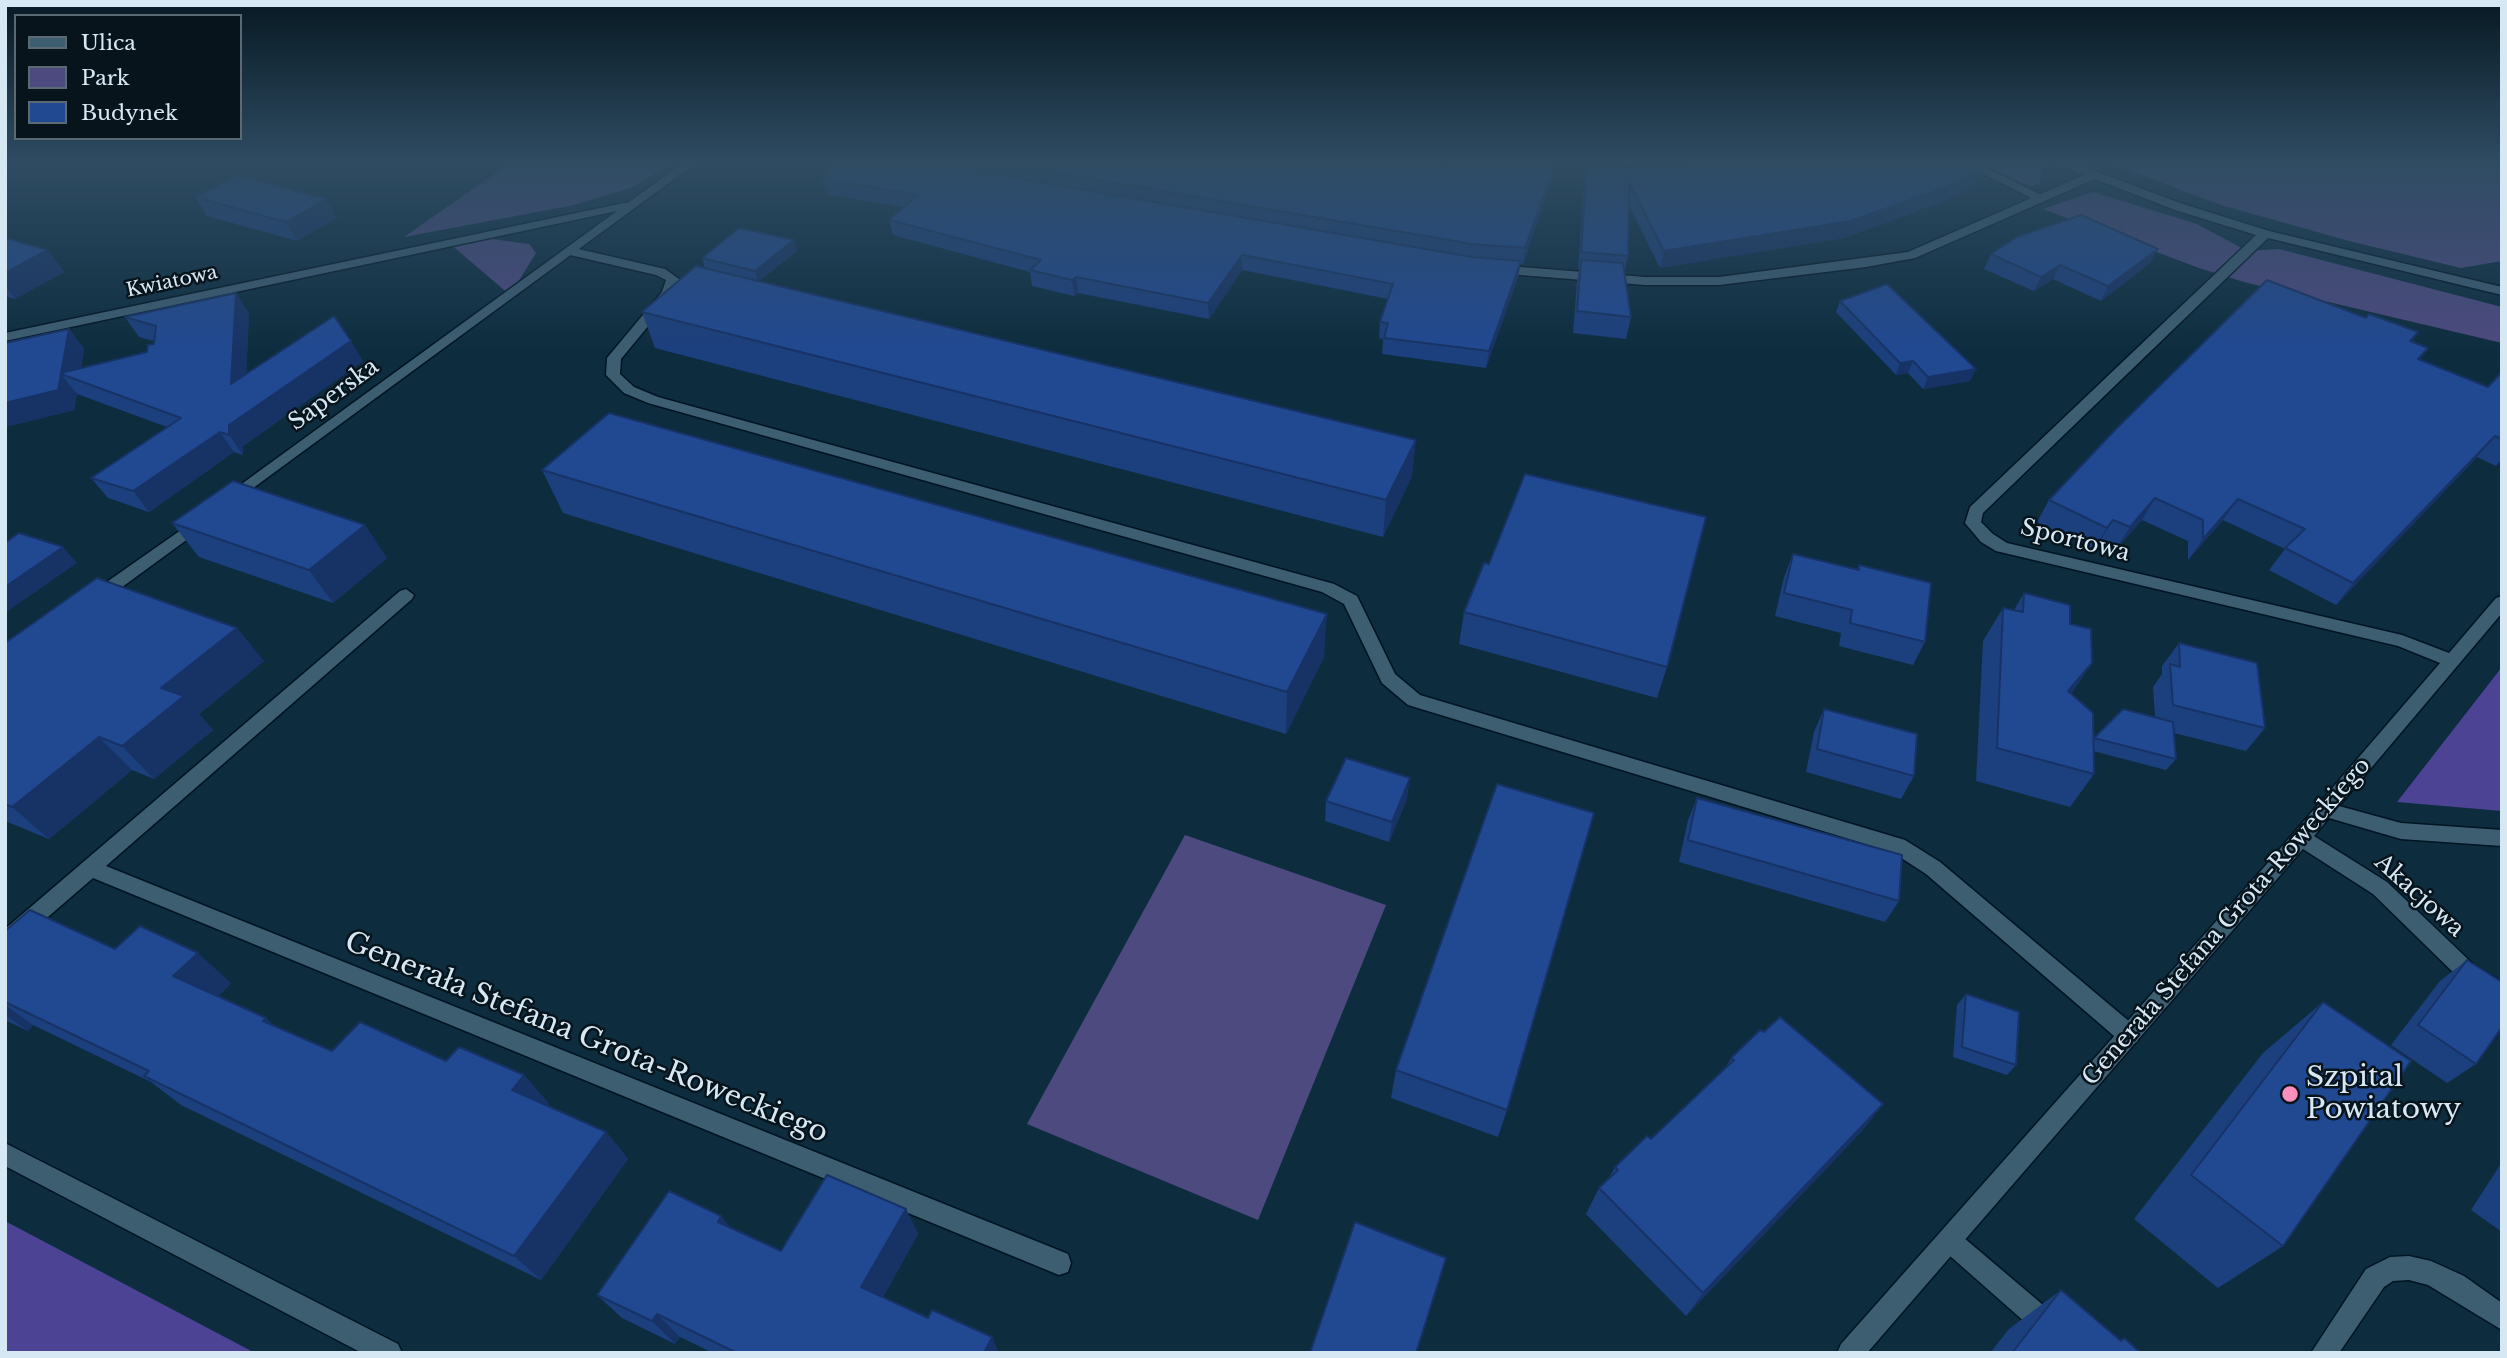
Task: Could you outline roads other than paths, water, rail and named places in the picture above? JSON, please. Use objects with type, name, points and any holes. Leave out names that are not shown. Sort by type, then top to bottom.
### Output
[{"type":"street","name":"Kwiatowa","points":[[5,337],[529,226]]},
{"type":"street","name":"Saperska","points":[[83,607],[604,226]]},
{"type":"street","points":[[1483,267],[1645,281],[1719,281],[1782,275],[1911,255],[1976,226]]},
{"type":"street","points":[[2242,226],[2502,291]]},
{"type":"street","name":"Sportowa","points":[[2265,234],[1976,511],[1973,523],[1987,538],[2013,550],[2402,640],[2451,661]]},
{"type":"street","points":[[570,251],[660,272],[673,279],[668,293],[614,358],[613,376],[629,390],[653,400],[1328,587],[1351,600],[1388,678],[1414,700],[1898,846],[1933,868],[2129,1035]]},
{"type":"street","points":[[5,942],[406,595]]},
{"type":"street","name":"Generała Stefana Grota-Roweckiego","points":[[1850,1353],[2301,838],[2502,602]]},
{"type":"street","points":[[2325,809],[2401,831],[2502,838]]},
{"type":"street","name":"Akacjowa","points":[[2301,838],[2380,888],[2467,972],[2502,994]]},
{"type":"street","name":"Generała Stefana Grota-Roweckiego","points":[[90,869],[1059,1263]]},
{"type":"street","points":[[5,1154],[389,1353]]},
{"type":"street","points":[[1950,1240],[2080,1353]]},
{"type":"street","points":[[2324,1353],[2375,1278],[2389,1269],[2409,1268],[2431,1273],[2455,1284],[2502,1318]]},
{"type":"place","name":"Szpital Powiatowy","points":[[2290,1094]]}]
